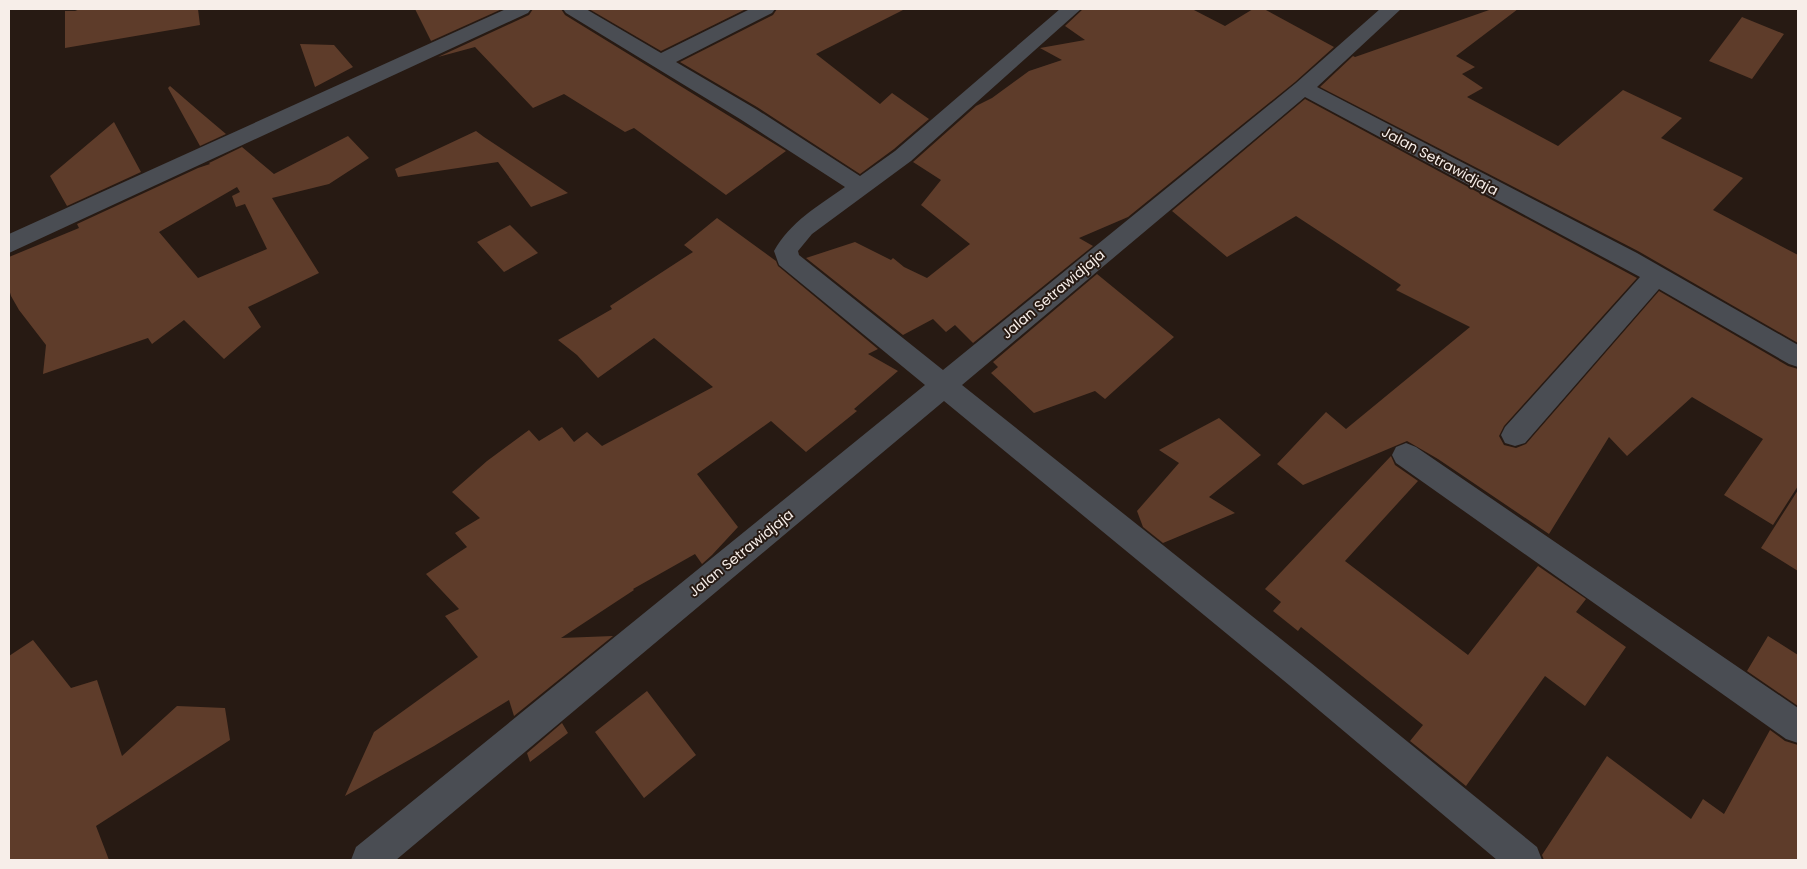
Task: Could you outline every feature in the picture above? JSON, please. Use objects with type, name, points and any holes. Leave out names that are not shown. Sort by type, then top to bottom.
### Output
[{"type":"street","points":[[9,244],[522,9]]},
{"type":"street","points":[[573,9],[748,114],[860,187]]},
{"type":"street","points":[[659,62],[765,9]]},
{"type":"street","points":[[1071,9],[903,156],[804,228],[788,247],[786,252],[788,259],[1292,668],[1524,860]]},
{"type":"street","points":[[1303,88],[1391,9]]},
{"type":"street","name":"Jalan Setrawidjaja","points":[[369,860],[945,386],[1044,301],[1303,88],[1656,276],[1798,356]]},
{"type":"street","points":[[1516,435],[1656,276]]},
{"type":"street","points":[[1406,455],[1798,726]]},
{"type":"building","points":[[80,9],[198,9],[200,25],[65,48],[65,11]]},
{"type":"building","points":[[415,9],[502,9],[431,41]]},
{"type":"building","points":[[533,9],[561,9],[565,15],[786,151],[726,195],[634,128],[625,132],[564,94],[533,108],[475,47],[438,57],[529,15]]},
{"type":"building","points":[[589,9],[746,9],[661,51]]},
{"type":"building","points":[[777,9],[905,9],[816,54],[880,104],[892,93],[929,119],[894,149],[860,174],[757,107],[680,62],[773,15]]},
{"type":"building","points":[[1083,9],[1192,9],[1225,26],[1253,9],[1264,9],[1334,47],[1295,82],[1128,217],[1079,238],[1093,246],[973,343],[955,325],[946,332],[933,319],[903,335],[806,258],[855,242],[891,260],[893,258],[904,267],[927,278],[970,244],[921,205],[941,180],[913,162],[976,106],[992,98],[1029,71],[1062,60],[1040,48],[1085,40],[1065,26]]},
{"type":"building","points":[[1492,9],[1518,9],[1456,56],[1475,67],[1462,74],[1483,88],[1467,97],[1558,146],[1623,90],[1682,118],[1661,138],[1743,178],[1713,210],[1798,255],[1798,343],[1638,251],[1320,87],[1353,56],[1355,57]]},
{"type":"building","points":[[1742,17],[1784,34],[1752,79],[1709,61]]},
{"type":"building","points":[[300,44],[334,45],[353,67],[315,87]]},
{"type":"building","points":[[170,86],[226,134],[200,146],[168,88]]},
{"type":"building","points":[[1305,99],[1637,278],[1504,426],[1499,436],[1504,445],[1516,448],[1526,444],[1659,291],[1788,366],[1798,369],[1798,486],[1773,525],[1724,495],[1763,439],[1692,397],[1627,456],[1609,437],[1549,534],[1438,459],[1407,441],[1303,485],[1277,464],[1326,412],[1346,429],[1470,327],[1396,290],[1401,285],[1296,216],[1227,257],[1172,211]]},
{"type":"building","points":[[114,122],[141,172],[67,206],[50,176]]},
{"type":"building","points":[[476,131],[568,193],[531,207],[498,162],[398,177],[395,169]]},
{"type":"building","points":[[348,136],[369,158],[329,184],[272,198],[319,273],[248,307],[261,327],[224,359],[184,320],[152,344],[148,338],[43,374],[46,345],[19,310],[11,296],[9,289],[9,257],[79,228],[77,224],[210,164],[242,147],[274,174]],"holes":[[[237,187],[240,192],[232,196],[236,207],[245,204],[267,249],[198,278],[159,232]]]},
{"type":"building","points":[[717,218],[776,261],[778,266],[878,349],[868,354],[898,371],[854,409],[857,411],[806,452],[771,421],[697,474],[738,527],[712,555],[702,564],[695,554],[633,589],[561,638],[613,636],[514,716],[509,700],[434,746],[345,796],[374,732],[478,657],[445,616],[459,609],[426,574],[467,547],[455,533],[480,518],[452,492],[487,461],[529,430],[539,441],[562,427],[574,442],[587,432],[602,446],[713,387],[654,338],[598,378],[577,355],[558,340],[612,309],[610,306],[693,252],[684,245]]},
{"type":"building","points":[[510,225],[538,253],[504,272],[477,242]]},
{"type":"building","points":[[1097,274],[1174,337],[1105,399],[1095,391],[1034,413],[991,373],[998,367],[993,362]]},
{"type":"building","points":[[1219,418],[1261,455],[1209,497],[1235,513],[1163,543],[1143,527],[1137,511],[1179,463],[1159,450]]},
{"type":"building","points":[[1391,456],[1395,465],[1418,481],[1345,561],[1468,655],[1538,566],[1586,599],[1576,612],[1626,647],[1585,706],[1545,676],[1466,786],[1410,741],[1423,725],[1301,627],[1298,631],[1273,611],[1281,602],[1265,589]]},
{"type":"building","points":[[1798,490],[1798,571],[1761,548]]},
{"type":"building","points":[[1768,636],[1798,655],[1798,706],[1747,671]]},
{"type":"building","points":[[33,640],[71,688],[97,680],[122,756],[177,706],[225,708],[230,740],[96,826],[109,860],[9,860],[9,656]]},
{"type":"building","points":[[647,691],[696,755],[644,798],[595,732]]},
{"type":"building","points":[[562,723],[568,733],[530,762],[527,753]]},
{"type":"building","points":[[1770,730],[1785,741],[1798,745],[1798,860],[1544,860],[1542,855],[1607,756],[1691,819],[1703,799],[1724,814]]}]
